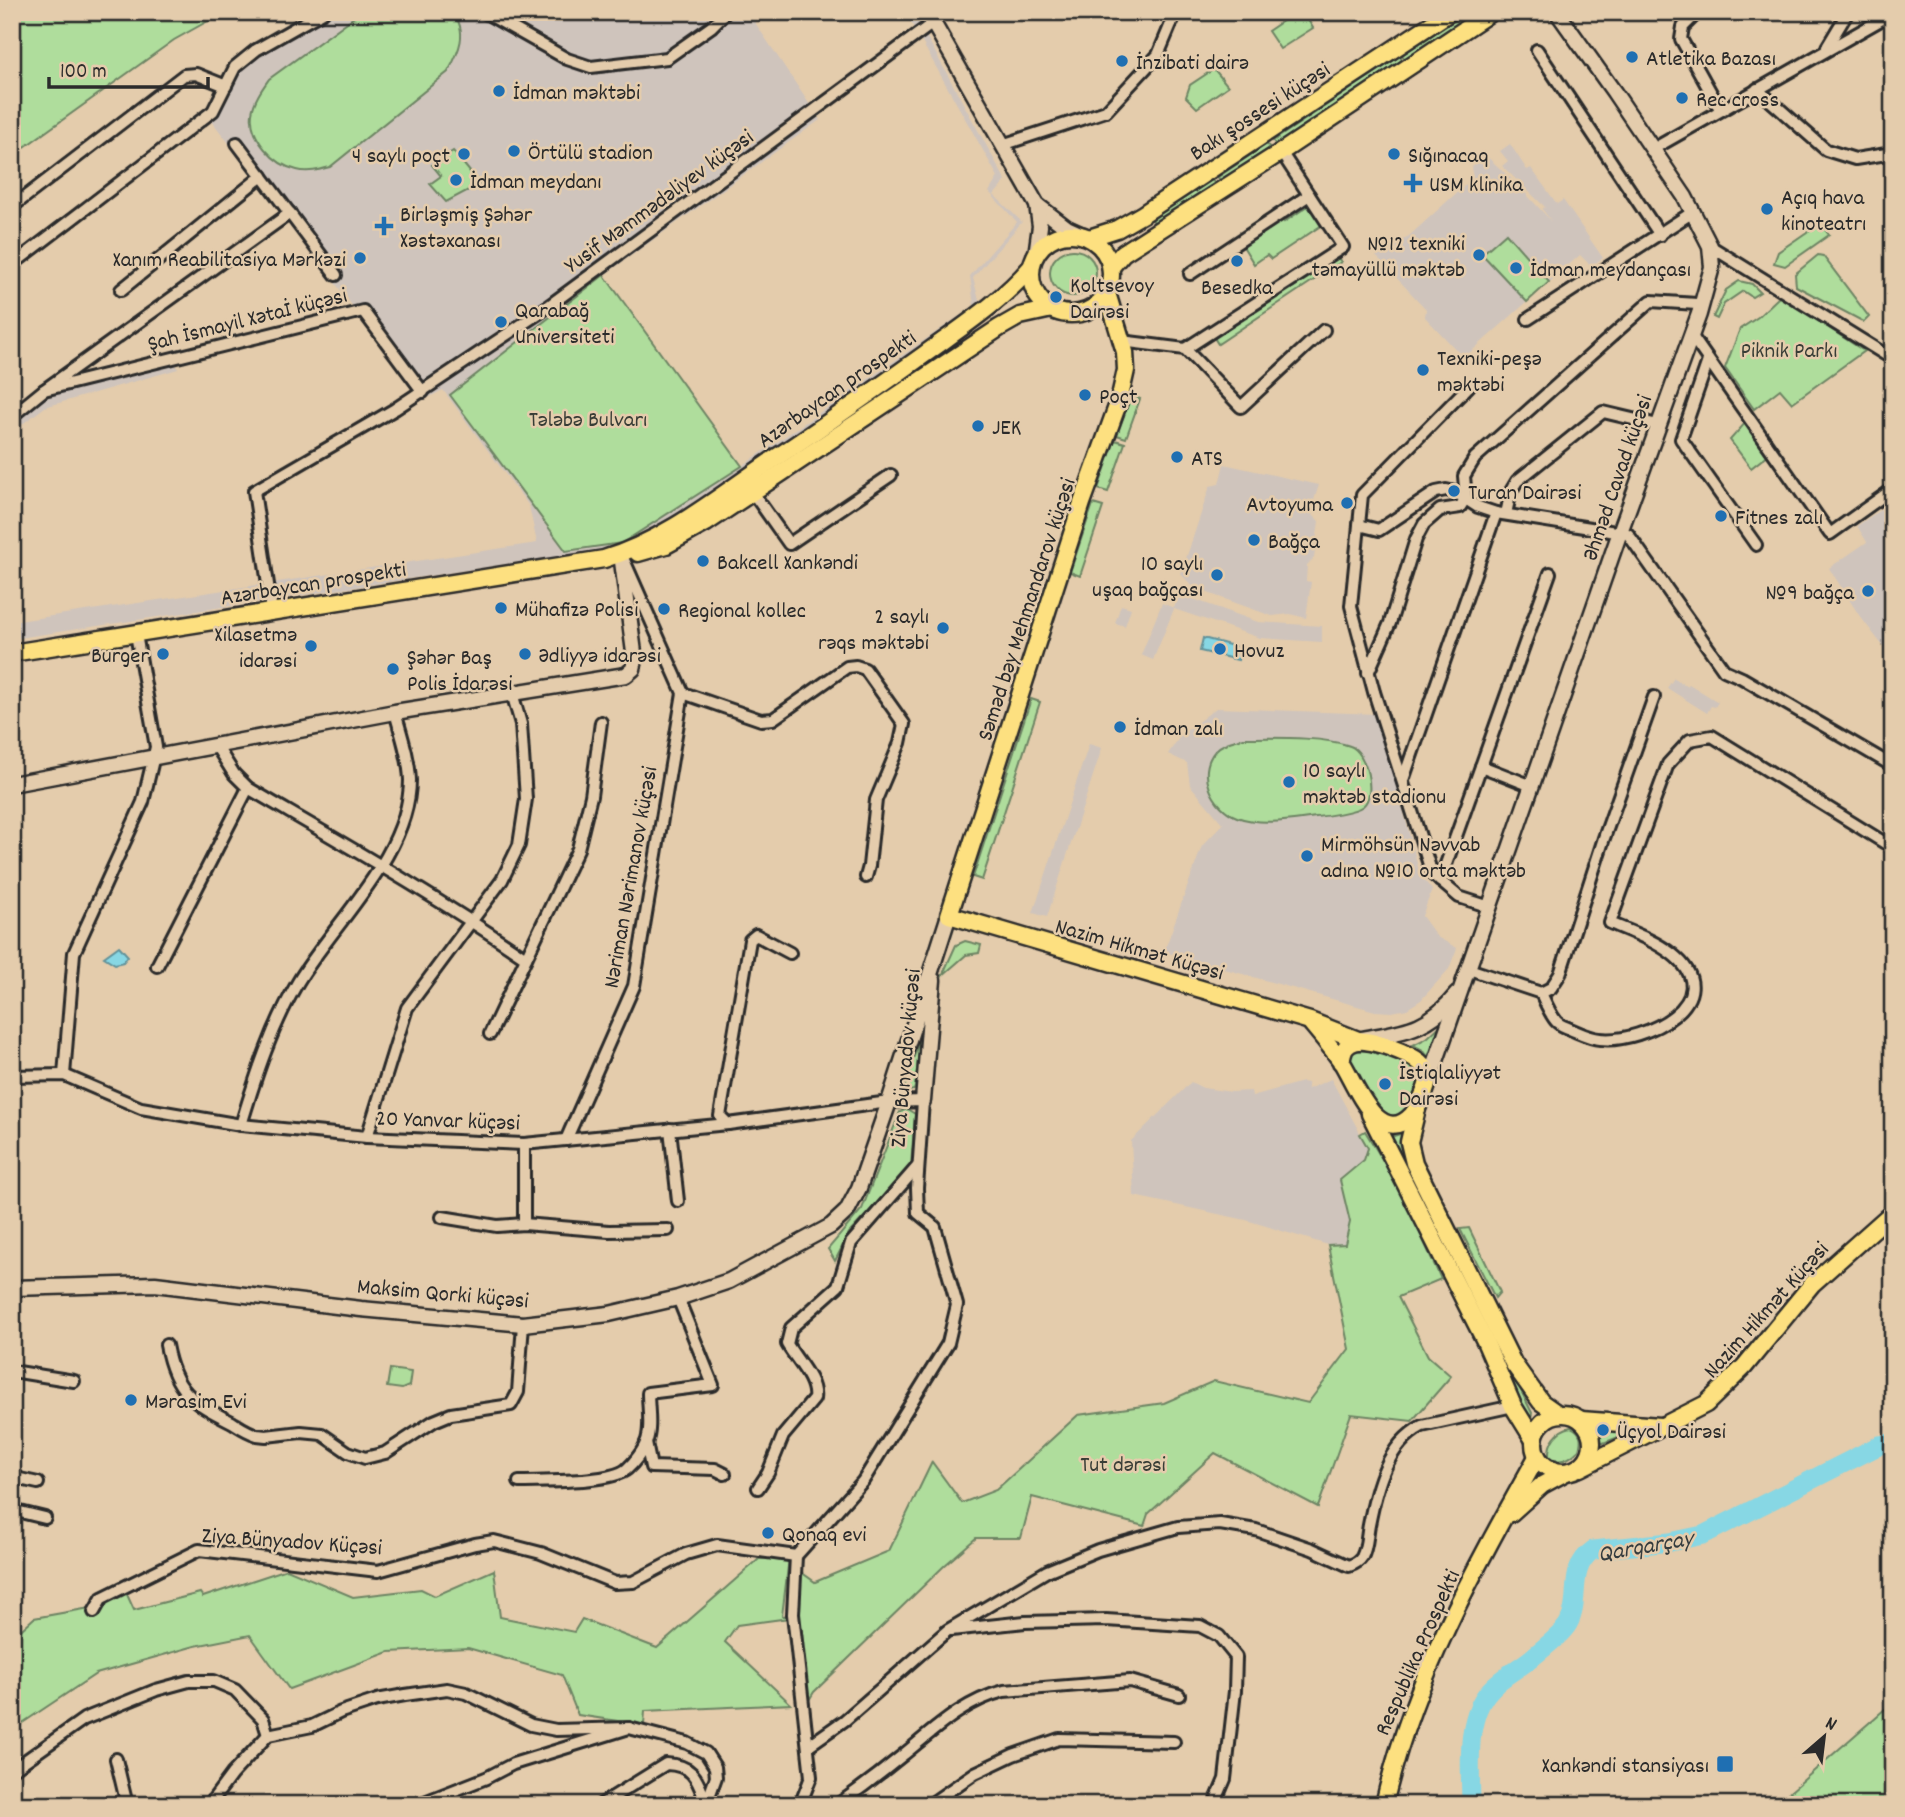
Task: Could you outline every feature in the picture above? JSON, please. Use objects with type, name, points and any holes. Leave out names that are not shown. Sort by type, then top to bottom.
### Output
[{"type":"main road","name":"Bakı şossesi küçəsi","points":[[1111,267],[1123,253],[1491,12]]},
{"type":"main road","name":"Bakı şossesi küçəsi","points":[[1089,238],[1117,229],[1143,214],[1445,14]]},
{"type":"main road","points":[[1077,234],[1089,238],[1100,245],[1111,267],[1107,293],[1100,303],[1077,314],[1064,314],[1052,309],[1042,302],[1035,292],[1031,280],[1033,261],[1043,245],[1053,238],[1077,234]]},
{"type":"main road","name":"Azərbaycan prospekti","points":[[12,653],[604,559],[621,554],[662,534],[789,449],[983,312],[1013,288],[1033,261]]},
{"type":"main road","name":"Səməd bəy Mehmandarov küçəsi","points":[[951,915],[1082,503],[1119,401],[1126,370],[1125,352],[1107,293]]},
{"type":"main road","name":"Azərbaycan prospekti","points":[[621,554],[645,552],[666,545],[753,493],[999,328],[1020,316],[1052,309]]},
{"type":"main road","points":[[1089,310],[1119,334]]},
{"type":"main road","points":[[789,449],[799,463]]},
{"type":"main road","name":"Nazim Hikmət Küçəsi","points":[[951,915],[1310,1021],[1359,1040]]},
{"type":"main road","points":[[1310,1021],[1341,1062],[1370,1114],[1485,1341],[1513,1406],[1534,1440],[1537,1457],[1549,1469],[1573,1470],[1587,1461],[1593,1444],[1588,1426],[1581,1420]]},
{"type":"main road","points":[[1341,1062],[1343,1050],[1359,1040],[1380,1044],[1414,1058],[1425,1068],[1429,1081],[1417,1109],[1409,1142],[1413,1163],[1513,1363],[1541,1402],[1558,1414]]},
{"type":"main road","points":[[1370,1114],[1394,1124],[1407,1120],[1417,1109]]},
{"type":"main road","name":"Nazim Hikmət Küçəsi","points":[[1501,1522],[1543,1485],[1706,1405],[1744,1367],[1812,1284],[1893,1212]]},
{"type":"main road","points":[[1534,1440],[1541,1423],[1558,1414],[1581,1420],[1662,1426]]},
{"type":"main road","name":"Respublika Prospekti","points":[[1384,1805],[1395,1757],[1416,1697],[1451,1620],[1537,1457]]},
{"type":"street","points":[[12,265],[213,111],[235,67],[256,50],[323,12]]},
{"type":"street","points":[[484,12],[567,60],[591,68],[667,58],[711,27],[726,12]]},
{"type":"street","points":[[1002,145],[1106,111],[1158,55],[1176,12]]},
{"type":"street","name":"Əhməd Cavad küçəsi","points":[[1429,1081],[1691,335],[1712,267],[1710,246],[1693,212],[1653,149],[1557,12]]},
{"type":"street","points":[[1698,12],[1683,26],[1681,39],[1720,109]]},
{"type":"street","points":[[1825,50],[1848,12]]},
{"type":"street","points":[[1653,149],[1893,13]]},
{"type":"street","points":[[930,18],[1037,205],[1040,226],[1033,261]]},
{"type":"street","name":"Yusif Məmmədəliyev küçəsi","points":[[272,611],[254,491],[328,450],[438,382],[561,297],[883,60],[930,18]]},
{"type":"street","points":[[1537,50],[1660,235]]},
{"type":"street","points":[[12,207],[184,75],[196,74],[226,86]]},
{"type":"street","points":[[1757,89],[1826,150],[1854,159],[1893,153]]},
{"type":"street","points":[[237,143],[336,275]]},
{"type":"street","points":[[1185,349],[1343,247],[1281,152]]},
{"type":"street","points":[[121,290],[262,176]]},
{"type":"street","points":[[1191,274],[1309,195]]},
{"type":"street","points":[[1037,205],[1068,228],[1089,238]]},
{"type":"street","points":[[1528,319],[1693,212]]},
{"type":"street","name":"Şah İsmayil Xətaİ küçəsi","points":[[12,416],[44,390],[290,213]]},
{"type":"street","points":[[1710,246],[1886,355],[1893,350]]},
{"type":"street","points":[[1368,673],[1390,623],[1416,539],[1424,524],[1440,510],[1460,507],[1466,498],[1464,476],[1475,458],[1651,301],[1697,304]]},
{"type":"street","name":"Şah İsmayil Xətaİ küçəsi","points":[[44,390],[363,311],[423,391]]},
{"type":"street","points":[[1119,334],[1185,349],[1241,407],[1324,330]]},
{"type":"street","points":[[1691,335],[1830,534],[1893,489]]},
{"type":"street","points":[[1708,361],[1681,439],[1755,545]]},
{"type":"street","points":[[1469,386],[1362,495],[1351,606],[1368,673],[1432,874],[1459,897],[1490,907]]},
{"type":"street","points":[[1403,780],[1501,514],[1517,481],[1603,412],[1658,425]]},
{"type":"street","points":[[753,493],[789,544],[891,475]]},
{"type":"street","points":[[1359,525],[1379,530],[1436,492],[1446,490],[1466,498],[1478,507],[1501,514],[1628,534],[1724,670],[1893,766]]},
{"type":"street","points":[[12,784],[395,712],[626,675],[633,669],[635,660],[621,554]]},
{"type":"street","points":[[621,554],[682,693],[761,720],[774,719],[846,667],[865,669],[904,724],[900,743],[876,800],[866,877]]},
{"type":"street","points":[[1440,881],[1550,573]]},
{"type":"street","points":[[64,1075],[74,953],[143,802],[156,747],[136,634]]},
{"type":"street","points":[[368,1138],[407,1008],[502,880],[519,845],[526,799],[521,724],[512,693]]},
{"type":"street","name":"Nəriman Nərimanov küçəsi","points":[[566,1140],[634,986],[682,693]]},
{"type":"street","points":[[1541,993],[1551,988],[1560,974],[1604,838],[1654,698]]},
{"type":"street","points":[[241,1125],[268,1042],[297,984],[330,934],[382,865],[405,815],[410,778],[395,712]]},
{"type":"street","points":[[489,1034],[578,849],[591,796],[601,722]]},
{"type":"street","points":[[1469,969],[1541,993],[1557,1023],[1588,1037],[1602,1040],[1631,1036],[1670,1020],[1685,1007],[1692,994],[1689,975],[1674,955],[1657,944],[1610,923],[1668,764],[1690,740],[1712,736],[1893,848]]},
{"type":"street","points":[[217,747],[234,774],[248,788],[382,865],[473,921],[526,958]]},
{"type":"street","points":[[1481,766],[1532,786]]},
{"type":"street","points":[[157,966],[248,788]]},
{"type":"street","name":"Səməd bəy Mehmandarov küçəsi","points":[[847,1211],[859,1188],[951,915]]},
{"type":"street","points":[[728,1124],[720,1115],[750,940],[756,935],[790,953]]},
{"type":"street","name":"Ziya Bünyadov küçəsi","points":[[796,1556],[863,1481],[948,1343],[957,1305],[936,1227],[918,1213],[918,1166],[934,959]]},
{"type":"street","points":[[1359,1040],[1421,1025],[1437,1016],[1462,987]]},
{"type":"street","name":"20 Yanvar küçəsi","points":[[12,1076],[64,1075],[141,1108],[241,1125],[368,1138],[524,1144],[728,1124],[889,1102],[923,1101]]},
{"type":"street","points":[[670,1129],[678,1201]]},
{"type":"street","points":[[524,1144],[524,1224]]},
{"type":"street","name":"Ziya Bünyadov küçəsi","points":[[758,1488],[768,1473],[783,1436],[814,1399],[812,1384],[787,1343],[790,1328],[838,1286],[851,1243],[918,1166]]},
{"type":"street","name":"Maksim Qorki küçəsi","points":[[12,1289],[155,1284],[361,1309],[523,1324],[609,1314],[678,1298],[729,1281],[831,1226],[847,1211]]},
{"type":"street","points":[[442,1217],[497,1226],[524,1224],[609,1231],[668,1230]]},
{"type":"street","points":[[520,1482],[602,1478],[619,1474],[627,1469],[646,1443],[648,1394],[713,1385],[678,1298]]},
{"type":"street","points":[[166,1345],[170,1369],[185,1393],[205,1409],[257,1435],[301,1432],[322,1434],[348,1452],[365,1458],[385,1453],[434,1421],[451,1414],[512,1405],[518,1392],[523,1324]]},
{"type":"street","points":[[12,1371],[74,1381]]},
{"type":"street","points":[[808,1745],[845,1720],[948,1630],[1047,1571],[1098,1550],[1178,1527],[1220,1524],[1256,1530],[1312,1549],[1349,1566],[1356,1564],[1363,1555],[1380,1480],[1396,1448],[1408,1433],[1422,1426],[1513,1406]]},
{"type":"street","points":[[646,1443],[651,1467],[715,1469],[725,1474]]},
{"type":"street","points":[[12,1473],[20,1479],[38,1483]]},
{"type":"street","points":[[12,1510],[46,1518]]},
{"type":"street","name":"Ziya Bünyadov Küçəsi","points":[[94,1612],[102,1598],[199,1550],[378,1571],[474,1544],[494,1542],[541,1553],[615,1583],[633,1582],[686,1554],[717,1545],[796,1556]]},
{"type":"street","points":[[796,1556],[793,1614],[811,1777],[800,1805]]},
{"type":"street","points":[[948,1630],[1025,1622],[1106,1620],[1200,1626],[1219,1636],[1236,1657],[1235,1691],[1225,1779],[1214,1805]]},
{"type":"street","points":[[12,1770],[84,1719],[156,1690],[189,1681],[214,1681],[235,1690],[263,1719],[268,1735]]},
{"type":"street","points":[[837,1805],[869,1783],[948,1719],[985,1696],[1004,1691],[1130,1681],[1179,1695]]},
{"type":"street","points":[[209,1805],[232,1774],[268,1735],[312,1726],[341,1712],[377,1700],[447,1689],[466,1693],[531,1725],[556,1730],[629,1728],[687,1743],[706,1753],[715,1768],[716,1777],[706,1803]]},
{"type":"street","points":[[417,1805],[486,1778],[513,1764],[629,1728]]},
{"type":"street","points":[[929,1805],[975,1773],[1013,1755],[1059,1739],[1174,1742]]},
{"type":"street","points":[[116,1759],[127,1805]]},
{"type":"street","points":[[600,1805],[666,1764],[678,1764],[690,1770],[697,1779],[706,1803]]},
{"type":"shaded area","name":"Qarabağ Universiteti","points":[[307,12],[748,12],[820,120],[604,275],[742,466],[974,306],[970,276],[1017,222],[989,192],[998,177],[905,12],[913,12],[1006,181],[994,195],[1022,222],[973,278],[981,307],[746,471],[626,546],[12,639],[12,622],[537,543],[529,506],[443,390],[424,400],[205,112],[235,67]]},
{"type":"shaded area","name":"№12 texniki təmayüllü məktəb","points":[[1510,144],[1527,170],[1531,168],[1557,204],[1563,200],[1603,258],[1591,266],[1580,255],[1464,358],[1425,317],[1426,309],[1376,256],[1409,236],[1473,178],[1471,167],[1483,153],[1516,183],[1552,222],[1542,209],[1545,207],[1502,166],[1508,161],[1500,151]]},
{"type":"shaded area","points":[[172,354],[178,369],[45,407],[12,432],[12,410],[49,381]]},
{"type":"shaded area","name":"Bağça","points":[[1224,464],[1319,485],[1310,512],[1319,521],[1314,558],[1307,565],[1306,581],[1311,582],[1306,618],[1290,614],[1272,616],[1194,588],[1181,574],[1210,486],[1219,484]]},
{"type":"shaded area","name":"№9 bağça","points":[[1893,501],[1893,659],[1859,615],[1829,568],[1867,542],[1857,526]]},
{"type":"shaded area","points":[[1179,594],[1258,622],[1322,626],[1322,642],[1260,638],[1174,609],[1153,660],[1141,655],[1162,603],[1174,608]]},
{"type":"shaded area","points":[[1121,605],[1131,608],[1125,626],[1115,623]]},
{"type":"shaded area","points":[[1674,678],[1718,702],[1715,707],[1711,706],[1707,713],[1667,688]]},
{"type":"shaded area","name":"Mirmöhsün Nəvvab adına №10 orta məktəb","points":[[1216,708],[1378,714],[1418,867],[1421,876],[1432,890],[1422,916],[1437,937],[1457,948],[1449,969],[1421,1000],[1407,1009],[1375,1011],[1164,952],[1202,846],[1223,824],[1190,785],[1187,763],[1168,754],[1181,735]]},
{"type":"shaded area","points":[[1089,744],[1102,748],[1047,917],[1033,913]]},
{"type":"shaded area","points":[[1331,1079],[1368,1148],[1364,1160],[1340,1180],[1350,1222],[1345,1245],[1328,1245],[1246,1220],[1134,1196],[1131,1141],[1191,1082],[1203,1088],[1232,1092],[1251,1091],[1252,1096],[1302,1082],[1307,1083],[1308,1089]]},
{"type":"green space","points":[[12,12],[224,12],[174,40],[12,156]]},
{"type":"green space","points":[[361,12],[452,12],[461,34],[456,57],[448,72],[330,167],[305,171],[288,167],[272,156],[259,141],[252,122],[256,99],[269,79]]},
{"type":"green space","points":[[1296,12],[1303,12],[1313,28],[1280,49],[1268,31]]},
{"type":"green space","points":[[1463,14],[1466,18],[1405,59],[1402,55]]},
{"type":"green space","points":[[1400,56],[1402,60],[1276,145],[1273,141]]},
{"type":"green space","points":[[1214,69],[1228,86],[1197,108],[1186,97],[1190,85]]},
{"type":"green space","points":[[1267,144],[1270,148],[1220,181],[1218,177]]},
{"type":"green space","name":"İdman meydanı","points":[[453,151],[480,184],[446,202],[430,184],[441,176],[432,165]]},
{"type":"green space","points":[[1212,180],[1215,184],[1155,224],[1152,219]]},
{"type":"green space","points":[[1311,204],[1325,223],[1271,259],[1267,255],[1254,264],[1241,243],[1280,216],[1284,222]]},
{"type":"green space","points":[[1820,223],[1829,235],[1785,266],[1774,263],[1778,252]]},
{"type":"green space","name":"İdman meydançası","points":[[1506,233],[1549,282],[1527,302],[1482,254]]},
{"type":"green space","points":[[1073,250],[1089,257],[1096,273],[1089,289],[1073,296],[1057,289],[1050,273],[1057,257]]},
{"type":"green space","points":[[1336,255],[1341,262],[1218,344],[1213,336]]},
{"type":"green space","points":[[1818,255],[1823,256],[1869,317],[1864,322],[1796,286],[1795,274]]},
{"type":"green space","name":"Tələbə Bulvarı","points":[[604,275],[742,466],[622,543],[566,551],[450,395]]},
{"type":"green space","points":[[1739,281],[1752,284],[1760,292],[1752,297],[1743,291],[1724,304],[1717,319],[1713,317],[1726,290]]},
{"type":"green space","name":"Piknik Parkı","points":[[1780,296],[1864,351],[1792,403],[1780,389],[1754,409],[1725,368],[1740,329],[1758,317]]},
{"type":"green space","points":[[1131,396],[1140,399],[1126,438],[1117,435]]},
{"type":"green space","points":[[1746,422],[1769,454],[1751,468],[1730,440]]},
{"type":"green space","points":[[1115,440],[1125,443],[1108,492],[1098,489]]},
{"type":"green space","points":[[1093,504],[1103,507],[1080,576],[1070,572]]},
{"type":"green space","points":[[1031,699],[1040,702],[982,880],[973,877]]},
{"type":"green space","name":"10 saylı məktəb stadionu","points":[[1243,738],[1312,739],[1350,746],[1365,764],[1369,784],[1367,800],[1363,806],[1354,810],[1287,821],[1266,822],[1237,817],[1214,798],[1207,779],[1207,769],[1218,748]]},
{"type":"green space","points":[[965,941],[981,945],[979,953],[966,955],[942,976],[956,945]]},
{"type":"green space","points":[[1443,1023],[1429,1058],[1423,1050],[1413,1045],[1427,1038]]},
{"type":"green space","points":[[921,1034],[915,1087],[909,1091],[905,1086]]},
{"type":"green space","points":[[1359,1046],[1412,1061],[1422,1079],[1408,1112],[1392,1118],[1379,1114],[1347,1060],[1347,1055]]},
{"type":"green space","points":[[907,1109],[915,1114],[911,1166],[849,1233],[835,1261],[828,1249],[862,1209],[900,1112]]},
{"type":"green space","name":"Tut dərəsi","points":[[1365,1131],[1398,1185],[1441,1279],[1398,1297],[1428,1356],[1451,1376],[1412,1421],[1351,1414],[1318,1507],[1215,1453],[1148,1514],[1144,1526],[1032,1497],[1021,1538],[976,1538],[814,1692],[806,1705],[797,1617],[737,1625],[725,1642],[791,1704],[645,1711],[644,1725],[578,1715],[562,1675],[468,1648],[389,1652],[289,1689],[250,1635],[195,1646],[96,1674],[12,1730],[12,1638],[34,1618],[101,1606],[125,1590],[134,1610],[200,1593],[203,1597],[287,1569],[353,1597],[421,1589],[435,1596],[494,1570],[500,1617],[574,1632],[582,1619],[657,1648],[759,1559],[789,1558],[782,1616],[797,1614],[798,1570],[815,1582],[889,1551],[932,1462],[962,1503],[996,1490],[1078,1415],[1164,1403],[1214,1381],[1308,1403],[1349,1349],[1328,1245],[1345,1244],[1350,1222],[1340,1180],[1364,1160],[1368,1148],[1360,1134]]},
{"type":"green space","points":[[1403,1133],[1405,1156],[1532,1413],[1531,1418],[1526,1415],[1387,1134],[1394,1136]]},
{"type":"green space","points":[[1469,1228],[1500,1292],[1495,1298],[1460,1229]]},
{"type":"green space","points":[[390,1369],[411,1372],[409,1386],[402,1389],[387,1387]]},
{"type":"green space","points":[[1595,1426],[1634,1431],[1598,1445]]},
{"type":"green space","points":[[1571,1427],[1580,1437],[1579,1450],[1564,1460],[1553,1459],[1549,1456],[1552,1441],[1562,1431]]},
{"type":"green space","points":[[1893,1702],[1893,1805],[1775,1805]]},
{"type":"water","name":"Hovuz","points":[[1203,638],[1241,648],[1238,660],[1200,651]]},
{"type":"water","points":[[119,946],[128,956],[123,962],[115,964],[104,957]]},
{"type":"waterway","name":"Qarqarçay","points":[[1471,1805],[1471,1744],[1476,1715],[1482,1702],[1495,1685],[1565,1629],[1572,1615],[1580,1566],[1593,1550],[1670,1542],[1703,1535],[1880,1445],[1893,1443]]},
{"type":"place","name":"Atletika Bazası","points":[[1632,57]]},
{"type":"place","name":"İnzibati dairə","points":[[1122,61]]},
{"type":"place","name":"İdman məktəbi","points":[[499,91]]},
{"type":"place","name":"Rec cross","points":[[1682,98]]},
{"type":"place","name":"Örtülü stadion","points":[[514,151]]},
{"type":"place","name":"4 saylı poçt","points":[[464,154]]},
{"type":"place","name":"Sığınacaq","points":[[1394,154]]},
{"type":"place","name":"İdman meydanı","points":[[456,180]]},
{"type":"place","name":"USM klinika","points":[[1413,183]]},
{"type":"place","name":"Açıq hava kinoteatrı","points":[[1767,209]]},
{"type":"place","name":"Birləşmiş Şəhər Xəstəxanası","points":[[384,226]]},
{"type":"place","name":"№12 texniki təmayüllü məktəb","points":[[1479,255]]},
{"type":"place","name":"Xanım Reabilitasiya Mərkəzi","points":[[360,258]]},
{"type":"place","name":"Besedka","points":[[1237,261]]},
{"type":"place","name":"İdman meydançası","points":[[1516,268]]},
{"type":"place","name":"Koltsevoy Dairəsi","points":[[1056,297]]},
{"type":"place","name":"Qarabağ Universiteti","points":[[501,322]]},
{"type":"place","name":"Texniki-peşə məktəbi","points":[[1423,370]]},
{"type":"place","name":"Poçt","points":[[1085,395]]},
{"type":"place","name":"JEK","points":[[978,426]]},
{"type":"place","name":"ATS","points":[[1177,457]]},
{"type":"place","name":"Turan Dairəsi","points":[[1454,491]]},
{"type":"place","name":"Avtoyuma","points":[[1347,503]]},
{"type":"place","name":"Fitnes zalı","points":[[1721,516]]},
{"type":"place","name":"Bağça","points":[[1254,540]]},
{"type":"place","name":"Bakcell Xankəndi","points":[[703,561]]},
{"type":"place","name":"10 saylı uşaq bağçası","points":[[1217,575]]},
{"type":"place","name":"№9 bağça","points":[[1868,591]]},
{"type":"place","name":"Mühafizə Polisi","points":[[501,608]]},
{"type":"place","name":"Regional kollec","points":[[664,609]]},
{"type":"place","name":"2 saylı rəqs məktəbi","points":[[943,628]]},
{"type":"place","name":"Xilasetmə idarəsi","points":[[311,646]]},
{"type":"place","name":"Hovuz","points":[[1220,649]]},
{"type":"place","name":"Burger","points":[[163,654]]},
{"type":"place","name":"Ədliyyə idarəsi","points":[[525,654]]},
{"type":"place","name":"Şəhər Baş Polis İdarəsi","points":[[393,669]]},
{"type":"place","name":"İdman zalı","points":[[1120,727]]},
{"type":"place","name":"10 saylı məktəb stadionu","points":[[1289,782]]},
{"type":"place","name":"Mirmöhsün Nəvvab adına №10 orta məktəb","points":[[1307,856]]},
{"type":"place","name":"İstiqlaliyyət Dairəsi","points":[[1385,1084]]},
{"type":"place","name":"Mərasim Evi","points":[[131,1400]]},
{"type":"place","name":"Üçyol Dairəsi","points":[[1603,1430]]},
{"type":"place","name":"Qonaq evi","points":[[768,1533]]},
{"type":"place","name":"Xankəndi stansiyası","points":[[1725,1764]]}]
